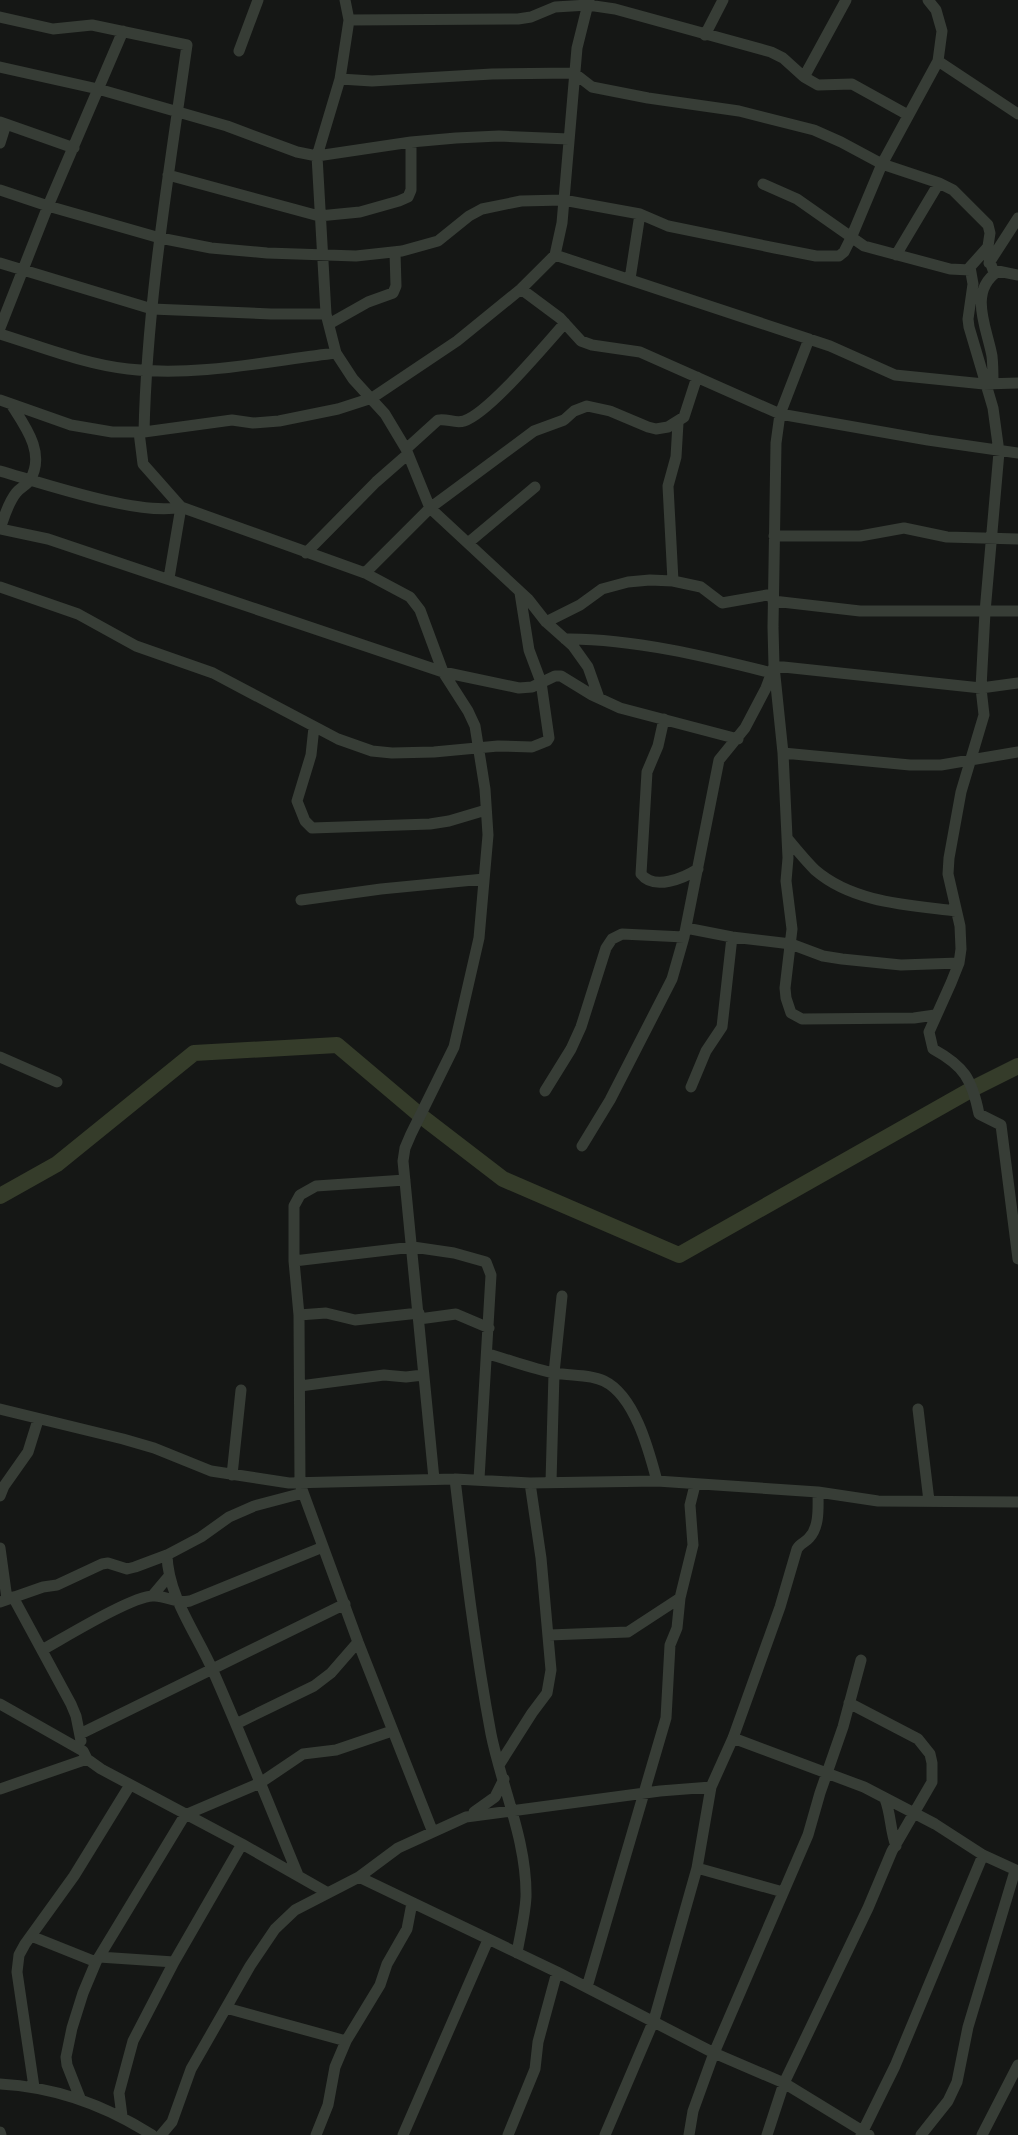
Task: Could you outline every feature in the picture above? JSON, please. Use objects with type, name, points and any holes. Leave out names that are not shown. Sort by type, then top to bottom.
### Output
[{"type":"street","points":[[239,51],[258,0]]},
{"type":"street","points":[[345,0],[349,20],[340,79],[317,156],[319,216],[327,319],[336,352],[353,379],[385,414],[407,451],[430,508],[520,593],[546,622],[574,646],[588,667],[599,698]]},
{"type":"street","points":[[705,35],[723,0]]},
{"type":"street","points":[[804,77],[846,0]]},
{"type":"street","points":[[0,190],[48,206],[160,238],[211,248],[282,254],[356,256],[395,252],[438,241],[469,216],[482,209],[521,201],[563,200],[640,214],[668,226],[816,256],[838,256],[844,252],[882,164],[938,61],[942,31],[936,10],[928,0]]},
{"type":"street","points":[[349,20],[518,19],[531,17],[555,7],[588,3],[615,8],[705,35],[771,52],[783,58],[804,77],[823,87],[845,83],[852,84],[908,115]]},
{"type":"street","points":[[6,402],[81,428],[112,432],[141,432],[232,420],[253,423],[279,421],[338,409],[372,398],[457,341],[521,289],[555,255],[560,238],[578,41],[588,3]]},
{"type":"street","points":[[0,18],[52,29],[92,25],[186,45],[160,238],[145,370],[141,432],[143,464],[182,507],[364,573],[410,597],[425,621],[443,672],[468,711],[475,726],[480,747],[488,836],[480,938],[454,1047],[405,1148],[403,1161],[413,1246],[422,1374],[434,1479]]},
{"type":"street","points":[[0,328],[48,206],[123,31]]},
{"type":"street","points":[[938,61],[1018,114]]},
{"type":"street","points":[[0,66],[98,89],[253,134],[297,152],[317,156],[411,142],[499,136],[569,139]]},
{"type":"street","points":[[340,79],[372,81],[492,74],[574,73],[592,87],[648,98],[739,111],[814,130],[882,164],[939,183],[953,190],[988,225],[990,233],[987,248],[989,263],[997,272],[1018,275]]},
{"type":"street","points":[[0,143],[3,123],[74,148]]},
{"type":"street","points":[[168,175],[319,216],[360,212],[408,197],[411,190],[411,142]]},
{"type":"street","points":[[896,255],[939,183]]},
{"type":"street","points":[[763,184],[797,199],[864,246],[950,270],[970,270]]},
{"type":"street","points":[[630,279],[640,214]]},
{"type":"street","points":[[989,263],[1018,218]]},
{"type":"street","points":[[929,1032],[959,963],[961,941],[948,874],[958,806],[984,715],[982,688],[985,612],[999,452],[989,384],[968,319],[973,284],[970,270],[973,262],[987,248]]},
{"type":"street","points":[[0,263],[152,309],[271,314],[327,319],[393,293],[396,286],[395,252]]},
{"type":"street","points":[[555,255],[809,340],[895,375],[989,384],[1018,383]]},
{"type":"street","points":[[989,384],[992,357],[980,305],[988,280],[997,272]]},
{"type":"street","points":[[521,289],[566,323],[574,336],[581,341],[592,345],[640,352],[780,414],[999,452],[1018,453]]},
{"type":"street","points":[[306,553],[434,422],[442,419],[463,422],[473,417],[509,385],[566,323]]},
{"type":"street","points":[[0,334],[94,363],[145,370],[221,367],[336,352]]},
{"type":"street","points":[[809,340],[780,414],[776,443],[773,669],[783,753],[787,838],[786,881],[791,917],[791,944],[785,988],[788,1007],[795,1017],[802,1019],[914,1018],[936,1015]]},
{"type":"street","points":[[673,581],[668,486],[676,457],[678,423],[688,408],[697,377]]},
{"type":"street","points":[[6,402],[35,448],[36,462],[30,480],[11,500],[0,529],[48,539],[169,578],[443,672],[519,688],[532,687],[555,676],[561,676],[620,708],[664,718],[738,739]]},
{"type":"street","points":[[364,573],[430,508],[534,432],[564,420],[580,408],[596,406],[656,429],[678,423]]},
{"type":"street","points":[[0,471],[150,509],[171,510],[182,507]]},
{"type":"street","points":[[468,543],[535,487]]},
{"type":"street","points":[[169,578],[182,507]]},
{"type":"street","points":[[774,536],[860,536],[904,528],[947,537],[992,540],[1018,539]]},
{"type":"street","points":[[546,622],[612,586],[650,580],[673,581],[701,587],[722,603],[773,597],[860,611],[1018,611]]},
{"type":"street","points":[[0,587],[78,614],[136,646],[213,673],[314,727],[354,745],[392,753],[434,752],[480,747],[532,747],[547,741],[549,738],[541,682],[530,650],[520,593]]},
{"type":"street","points":[[565,639],[613,640],[773,669],[982,688],[1018,683]]},
{"type":"street","points":[[582,1146],[610,1100],[672,979],[685,932],[719,760],[726,750],[738,739],[758,705],[773,669]]},
{"type":"street","points":[[664,718],[658,746],[647,772],[641,874],[646,879],[664,882],[685,877],[698,869]]},
{"type":"street","points":[[314,727],[311,755],[297,801],[305,821],[312,828],[430,824],[449,821],[486,810]]},
{"type":"street","points":[[783,753],[842,761],[941,765],[1018,752]]},
{"type":"street","points":[[787,838],[816,870],[845,888],[873,899],[956,912]]},
{"type":"street","points":[[301,900],[381,889],[484,879]]},
{"type":"street","points":[[545,1092],[571,1049],[581,1027],[606,948],[612,939],[622,934],[685,932],[791,944],[823,956],[876,963],[901,965],[959,963]]},
{"type":"street","points":[[690,1087],[706,1052],[722,1027],[732,937]]},
{"type":"street","points":[[914,1018],[929,1032],[933,1049],[953,1060],[966,1073],[980,1114],[1002,1125],[1013,1198],[1018,1259]]},
{"type":"street","points":[[0,1057],[57,1082]]},
{"type":"street","points":[[405,1180],[316,1186],[300,1195],[294,1206],[294,1261],[299,1314],[302,1488],[358,1642],[432,1830]]},
{"type":"street","points":[[294,1261],[413,1246],[463,1255],[486,1262],[491,1275],[488,1354],[479,1479]]},
{"type":"street","points":[[551,1482],[554,1373],[562,1296]]},
{"type":"street","points":[[299,1314],[326,1313],[355,1320],[456,1314],[489,1328]]},
{"type":"street","points":[[488,1354],[554,1373],[602,1380],[617,1390],[644,1436],[657,1481]]},
{"type":"street","points":[[300,1386],[384,1375],[406,1377],[422,1374]]},
{"type":"street","points":[[232,1475],[241,1390]]},
{"type":"street","points":[[918,1409],[928,1501]]},
{"type":"street","points":[[0,1410],[123,1439],[154,1448],[211,1471],[302,1488],[455,1478],[530,1482],[657,1481],[818,1492],[878,1502],[1018,1502]]},
{"type":"street","points":[[0,1496],[4,1486],[28,1452],[38,1420]]},
{"type":"street","points":[[455,1478],[471,1618],[492,1736],[512,1811],[523,1869],[526,1896],[517,1953]]},
{"type":"street","points":[[499,1765],[547,1694],[551,1670],[542,1558],[530,1482]]},
{"type":"street","points":[[587,1987],[666,1718],[670,1645],[677,1628],[680,1598],[693,1545],[690,1505],[695,1485]]},
{"type":"street","points":[[7,1599],[57,1585],[102,1564],[128,1569],[167,1555],[246,1510],[302,1488]]},
{"type":"street","points":[[605,2135],[654,2020],[697,1868],[711,1786],[733,1738],[780,1607],[797,1549],[800,1544],[808,1539],[814,1530],[818,1508],[818,1492]]},
{"type":"street","points":[[153,1596],[179,1603],[202,1598],[323,1547]]},
{"type":"street","points":[[0,1548],[7,1599],[42,1650],[71,1704],[85,1755]]},
{"type":"street","points":[[167,1555],[170,1576],[179,1603],[212,1668],[298,1875]]},
{"type":"street","points":[[42,1650],[124,1606],[153,1596],[170,1576]]},
{"type":"street","points":[[549,1636],[628,1632],[680,1598]]},
{"type":"street","points":[[80,1734],[345,1604]]},
{"type":"street","points":[[236,1724],[314,1686],[331,1673],[358,1642]]},
{"type":"street","points":[[689,2135],[693,2111],[714,2053],[808,1835],[827,1771],[843,1727],[861,1660]]},
{"type":"street","points":[[766,2135],[784,2083],[896,1846],[932,1782],[930,1754],[918,1739],[849,1703]]},
{"type":"street","points":[[0,1704],[85,1755],[130,1785],[242,1844],[328,1893]]},
{"type":"street","points":[[80,2098],[67,2065],[66,2057],[72,2028],[83,1993],[98,1960],[185,1815],[260,1783],[303,1754],[336,1750],[392,1731]]},
{"type":"street","points":[[733,1738],[827,1771],[864,1787],[955,1836],[983,1855],[1017,1871],[968,2027],[957,2082],[948,2101],[921,2135]]},
{"type":"street","points":[[0,1788],[85,1755]]},
{"type":"street","points":[[161,2135],[172,2122],[191,2069],[226,2008],[275,1930],[296,1910],[359,1877],[387,1854],[432,1830],[466,1817],[485,1806],[495,1797],[504,1779]]},
{"type":"street","points":[[34,2087],[17,1972],[18,1955],[74,1876],[130,1785]]},
{"type":"street","points":[[466,1817],[711,1786]]},
{"type":"street","points":[[885,1799],[896,1846]]},
{"type":"street","points":[[122,2116],[120,2093],[133,2041],[174,1962],[242,1844]]},
{"type":"street","points":[[359,1877],[654,2020],[714,2053],[784,2083],[864,2134],[895,2066],[983,1855]]},
{"type":"street","points":[[697,1868],[783,1892]]},
{"type":"street","points":[[316,2135],[328,2105],[335,2067],[346,2041],[380,1985],[390,1956],[404,1935],[412,1903]]},
{"type":"street","points":[[31,1936],[98,1960],[174,1962]]},
{"type":"street","points":[[403,2135],[488,1940]]},
{"type":"street","points":[[508,2135],[535,2069],[538,2042],[557,1972]]},
{"type":"street","points":[[226,2008],[346,2041]]},
{"type":"street","points":[[982,2135],[1018,2065]]},
{"type":"street","points":[[0,2084],[34,2087],[80,2098],[122,2116],[152,2135]]},
{"type":"waterway","points":[[0,1196],[57,1164],[194,1053],[337,1045],[421,1116],[503,1179],[679,1255],[974,1088],[1018,1066]]}]
